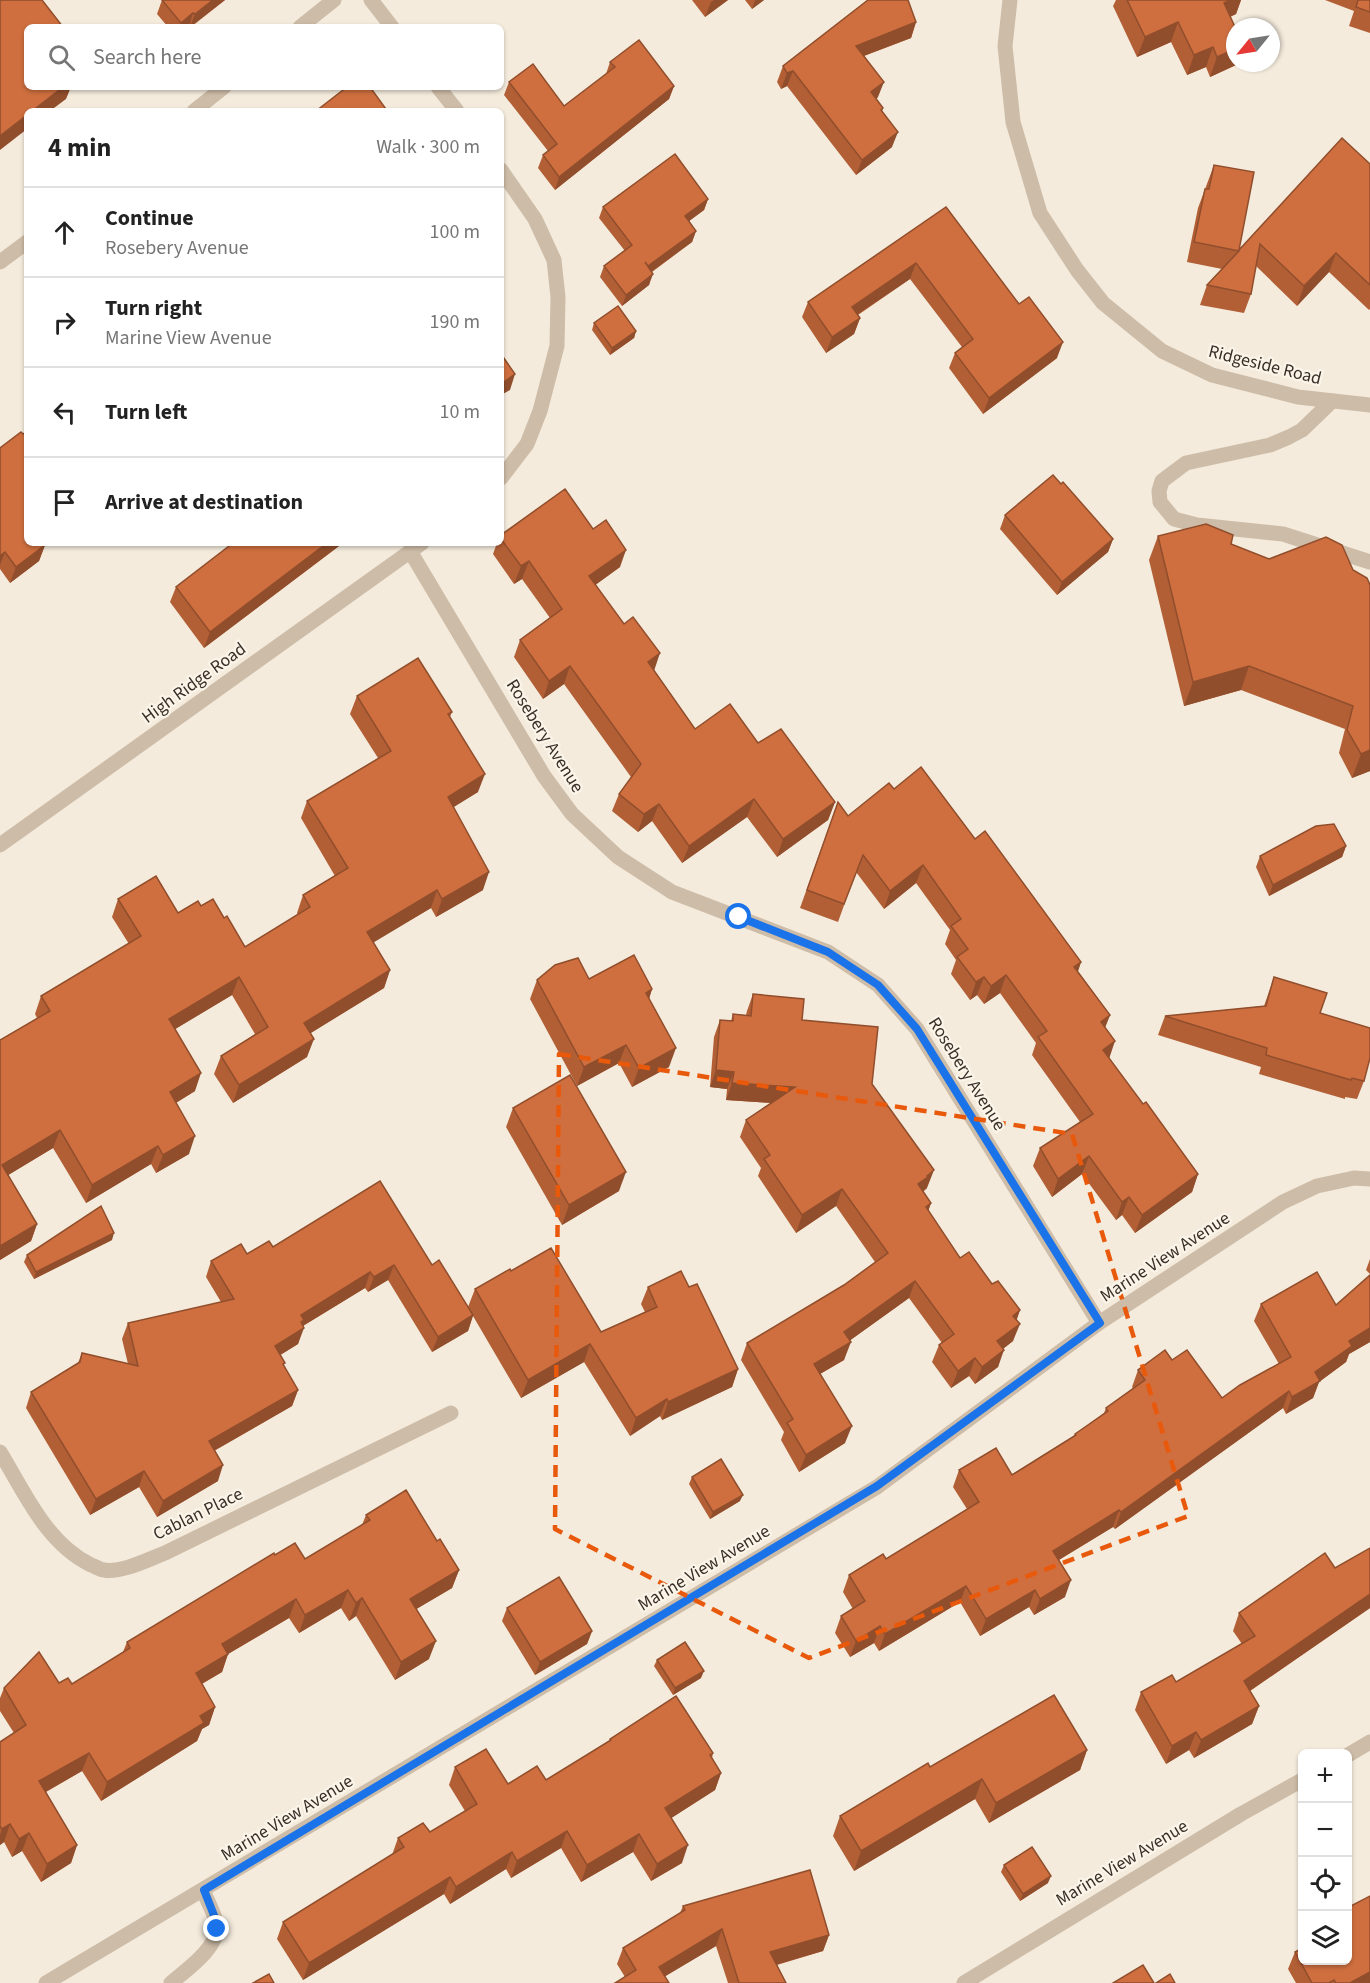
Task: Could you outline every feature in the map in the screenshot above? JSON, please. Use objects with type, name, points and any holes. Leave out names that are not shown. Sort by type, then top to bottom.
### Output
[{"type":"street","points":[[304,24],[333,0]]},
{"type":"street","points":[[371,0],[390,24]]},
{"type":"street","name":"Ridgeside Road","points":[[1010,0],[1005,45],[1013,122],[1040,213],[1077,270],[1103,303],[1162,351],[1212,375],[1298,397],[1370,405]]},
{"type":"street","points":[[198,108],[220,90]]},
{"type":"street","points":[[440,90],[455,108]]},
{"type":"street","points":[[504,174],[536,219],[554,260],[558,297],[557,346],[543,402],[527,444],[504,474]]},
{"type":"street","points":[[0,262],[24,244]]},
{"type":"street","points":[[1332,401],[1302,430],[1289,437],[1270,445],[1186,463],[1162,481],[1159,491],[1160,502],[1174,519],[1197,525],[1283,534],[1370,562]]},
{"type":"street","name":"High Ridge Road","points":[[0,845],[416,547]]},
{"type":"street","name":"Rosebery Avenue","points":[[416,547],[544,776],[572,814],[618,857],[672,892],[828,952],[878,985],[917,1029],[1100,1323]]},
{"type":"street","name":"Marine View Avenue","points":[[46,1983],[877,1486],[1100,1323],[1283,1202],[1317,1186],[1354,1178],[1370,1179]]},
{"type":"street","name":"Cablan Place","points":[[0,1452],[46,1528],[61,1545],[83,1560],[104,1570],[131,1567],[165,1552],[451,1413]]},
{"type":"street","points":[[1352,1752],[1370,1742]]},
{"type":"street","name":"Marine View Avenue","points":[[964,1983],[1241,1814],[1298,1782]]},
{"type":"street","points":[[171,1983],[208,1949],[215,1938],[217,1929],[215,1918],[204,1890]]},
{"type":"highlighted area","points":[[559,1054],[1072,1134],[1188,1516],[809,1658],[555,1529]]},
{"type":"building","points":[[42,0],[61,24],[24,24],[24,90],[59,90],[36,108],[24,108],[24,117],[0,136],[0,1]]},
{"type":"building","points":[[162,0],[213,0],[181,23]]},
{"type":"building","points":[[868,0],[908,0],[916,22],[856,46],[884,82],[871,92],[898,132],[862,160],[793,71],[787,73],[783,66]]},
{"type":"building","points":[[1127,0],[1231,0],[1224,3],[1231,18],[1226,18],[1226,53],[1217,57],[1213,47],[1194,55],[1178,22],[1145,37]]},
{"type":"building","points":[[1358,0],[1370,0],[1370,12],[1356,7]]},
{"type":"building","points":[[639,40],[674,86],[559,177],[543,155],[557,144],[509,82],[533,64],[564,106],[615,67],[610,62]]},
{"type":"building","points":[[343,90],[372,90],[385,108],[320,108]]},
{"type":"building","points":[[1342,138],[1370,164],[1370,285],[1336,253],[1304,286],[1260,244],[1251,294],[1207,285],[1239,251],[1194,242],[1205,189],[1209,189],[1214,165],[1254,172],[1239,250]]},
{"type":"building","points":[[675,154],[708,199],[685,216],[696,231],[648,266],[645,262],[653,274],[626,295],[604,266],[632,245],[603,207]]},
{"type":"building","points":[[946,207],[1019,304],[1029,297],[1063,342],[989,398],[955,353],[973,339],[916,263],[852,307],[860,318],[832,337],[808,302]]},
{"type":"building","points":[[618,306],[636,331],[612,348],[594,323]]},
{"type":"building","points":[[504,358],[515,374],[504,382]]},
{"type":"building","points":[[21,432],[23,434],[24,546],[44,546],[16,567],[5,552],[0,556],[0,448]]},
{"type":"building","points":[[1053,475],[1061,484],[1063,482],[1113,539],[1062,582],[1005,515]]},
{"type":"building","points":[[565,489],[593,529],[606,520],[626,550],[589,576],[624,624],[633,617],[660,653],[648,662],[695,729],[730,704],[758,743],[781,729],[835,802],[783,839],[754,799],[689,846],[659,804],[644,814],[619,794],[641,764],[570,666],[549,681],[520,640],[562,609],[529,561],[521,566],[504,543],[504,533]]},
{"type":"building","points":[[1206,524],[1233,535],[1231,544],[1269,559],[1326,537],[1342,545],[1353,570],[1367,578],[1370,585],[1370,750],[1361,754],[1347,730],[1353,706],[1249,666],[1193,682],[1158,536]]},
{"type":"building","points":[[229,546],[323,546],[210,632],[176,587]]},
{"type":"building","points":[[418,658],[452,712],[448,714],[485,774],[448,797],[489,872],[442,899],[437,890],[367,932],[390,970],[304,1023],[314,1039],[239,1085],[221,1056],[268,1027],[239,977],[169,1019],[201,1073],[170,1092],[195,1136],[163,1155],[158,1146],[92,1185],[60,1130],[2,1165],[37,1224],[0,1246],[0,1040],[50,1011],[41,996],[141,936],[118,899],[156,876],[178,913],[198,901],[201,906],[213,899],[224,918],[227,916],[245,947],[310,907],[303,895],[348,868],[307,801],[391,751],[357,696]]},
{"type":"building","points":[[921,767],[975,839],[985,831],[1081,962],[1074,967],[1110,1015],[1101,1022],[1115,1041],[1103,1050],[1143,1104],[1146,1102],[1198,1174],[1142,1215],[1129,1197],[1122,1202],[1089,1156],[1058,1179],[1040,1148],[1093,1114],[1038,1037],[1047,1031],[1006,975],[991,986],[984,977],[976,982],[957,957],[968,949],[951,926],[961,919],[923,865],[890,891],[863,855],[844,904],[807,890],[838,802],[848,816],[889,783],[894,789]]},
{"type":"building","points":[[1334,824],[1346,846],[1273,885],[1260,856],[1316,826]]},
{"type":"building","points":[[634,955],[652,989],[646,993],[676,1048],[639,1068],[626,1045],[584,1067],[537,980],[555,965],[578,958],[589,979]]},
{"type":"building","points":[[1274,977],[1327,993],[1320,1013],[1370,1028],[1370,1058],[1364,1081],[1352,1078],[1351,1080],[1266,1055],[1267,1048],[1165,1016],[1266,1006]]},
{"type":"building","points":[[753,994],[804,999],[802,1020],[878,1027],[872,1084],[934,1170],[918,1184],[931,1203],[926,1207],[960,1258],[969,1252],[992,1284],[998,1281],[1020,1310],[1013,1316],[1020,1324],[997,1341],[1004,1350],[982,1367],[975,1358],[958,1371],[939,1345],[954,1334],[915,1281],[844,1332],[851,1342],[814,1364],[852,1426],[806,1455],[787,1423],[793,1419],[747,1343],[844,1285],[888,1253],[842,1189],[802,1215],[764,1159],[770,1155],[746,1120],[795,1087],[732,1083],[734,1072],[716,1070],[720,1020],[733,1021],[733,1014],[751,1016]]},
{"type":"building","points":[[570,1075],[626,1172],[569,1205],[513,1108]]},
{"type":"building","points":[[380,1181],[432,1265],[439,1260],[473,1315],[438,1337],[394,1265],[374,1277],[370,1272],[301,1315],[304,1328],[275,1346],[298,1390],[209,1441],[223,1465],[163,1501],[144,1471],[96,1499],[31,1392],[80,1362],[82,1353],[138,1366],[128,1323],[234,1299],[211,1261],[241,1244],[247,1254],[269,1241],[273,1247]]},
{"type":"building","points":[[101,1206],[114,1233],[36,1272],[27,1255]]},
{"type":"building","points":[[551,1248],[601,1332],[657,1307],[648,1287],[681,1271],[689,1287],[697,1284],[738,1369],[668,1402],[667,1399],[636,1418],[590,1344],[528,1380],[475,1289]]},
{"type":"building","points":[[1317,1272],[1336,1305],[1370,1275],[1370,1328],[1349,1341],[1352,1346],[1315,1372],[1320,1381],[1292,1397],[1289,1391],[1121,1512],[1119,1510],[1053,1551],[1071,1580],[1040,1599],[1035,1590],[986,1619],[966,1586],[885,1634],[880,1626],[856,1641],[841,1616],[865,1601],[849,1575],[883,1554],[886,1559],[979,1502],[959,1470],[996,1448],[1012,1475],[1076,1435],[1108,1411],[1106,1408],[1145,1380],[1138,1370],[1165,1350],[1172,1360],[1187,1350],[1222,1398],[1240,1385],[1291,1357],[1261,1304]]},
{"type":"building","points":[[721,1459],[743,1495],[713,1512],[692,1477]]},
{"type":"building","points":[[406,1490],[437,1541],[440,1539],[459,1570],[410,1599],[436,1641],[401,1662],[362,1598],[356,1603],[348,1590],[305,1615],[296,1599],[222,1644],[228,1654],[196,1673],[215,1707],[200,1716],[204,1723],[107,1782],[89,1753],[39,1781],[77,1845],[47,1864],[29,1833],[19,1839],[10,1824],[2,1829],[0,1826],[0,1742],[26,1725],[4,1688],[39,1652],[59,1683],[68,1678],[72,1684],[130,1648],[127,1642],[274,1553],[275,1555],[295,1543],[305,1559],[370,1520],[366,1515]]},
{"type":"building","points":[[1370,1548],[1370,1594],[1244,1681],[1259,1706],[1201,1740],[1196,1732],[1172,1746],[1141,1692],[1172,1675],[1176,1682],[1255,1636],[1239,1613],[1325,1553],[1335,1568]]},
{"type":"building","points":[[559,1577],[592,1631],[540,1662],[507,1608]]},
{"type":"building","points":[[685,1642],[704,1671],[675,1688],[657,1660]]},
{"type":"building","points":[[1054,1695],[1087,1750],[996,1803],[982,1779],[861,1851],[840,1816],[928,1763],[930,1767]]},
{"type":"building","points":[[676,1696],[713,1753],[710,1755],[721,1773],[665,1808],[688,1845],[657,1864],[639,1834],[587,1865],[567,1831],[517,1861],[512,1852],[456,1887],[450,1877],[309,1963],[283,1922],[404,1847],[398,1838],[423,1823],[430,1832],[477,1804],[455,1767],[486,1749],[508,1784],[537,1766],[546,1780]]},
{"type":"building","points":[[1032,1847],[1051,1876],[1023,1894],[1004,1865]]},
{"type":"building","points":[[810,1870],[829,1935],[770,1952],[786,1983],[739,1983],[722,1929],[659,1967],[669,1983],[615,1983],[636,1970],[623,1948],[685,1910],[683,1906]]},
{"type":"building","points":[[1370,1896],[1370,1972],[1350,1983],[1336,1983],[1334,1980],[1329,1983],[1312,1983],[1302,1965],[1352,1965],[1352,1905]]},
{"type":"building","points":[[1143,1965],[1154,1983],[1113,1983]]},
{"type":"building","points":[[269,1974],[274,1983],[253,1983]]},
{"type":"building","points":[[1170,1974],[1175,1983],[1156,1983]]},
{"type":"route","points":[[217,1929],[204,1890],[877,1486],[1100,1323],[917,1029],[878,985],[828,952],[739,917]]}]
